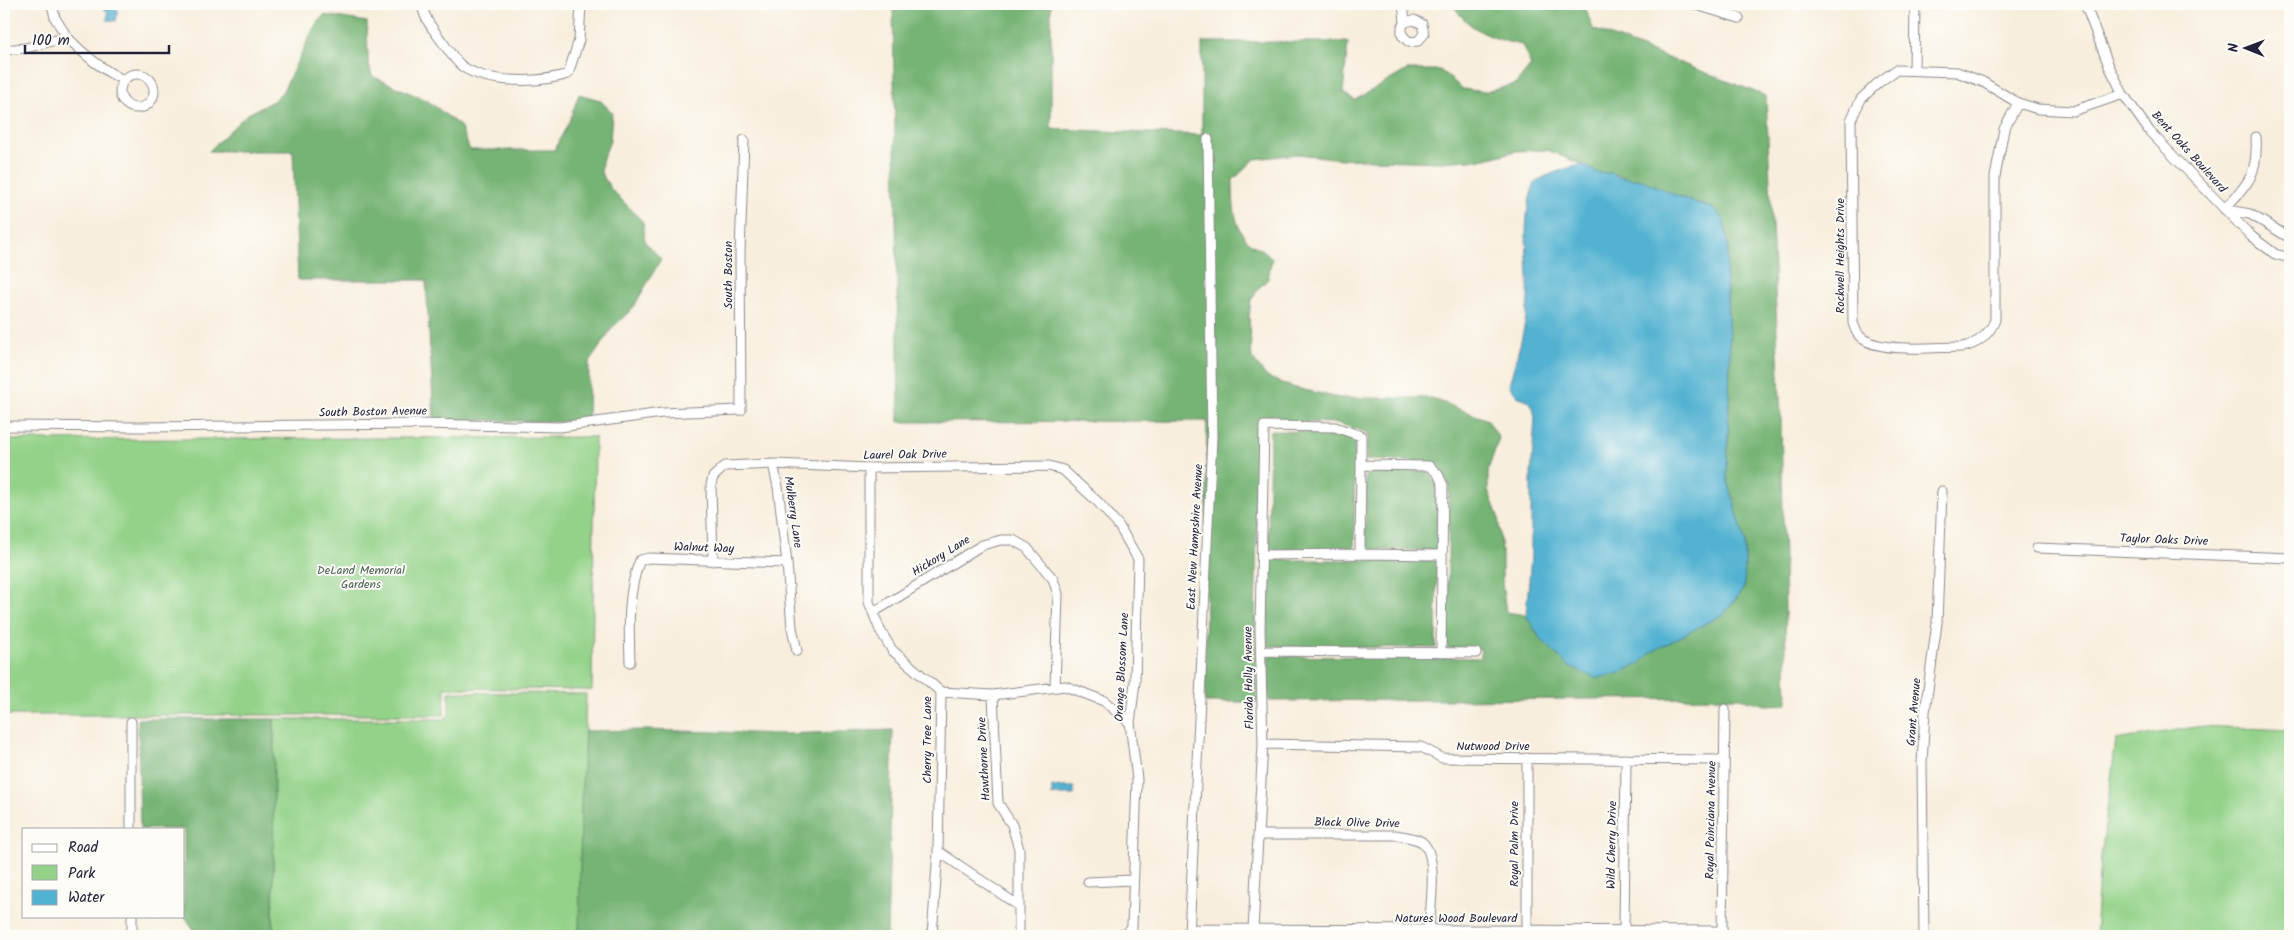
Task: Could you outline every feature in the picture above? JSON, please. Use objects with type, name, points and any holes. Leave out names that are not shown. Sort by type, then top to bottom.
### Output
[{"type":"street","points":[[52,4],[54,18],[67,37],[85,56],[123,80]]},
{"type":"street","points":[[422,4],[423,17],[462,66],[476,74],[530,81],[549,80],[568,74],[579,40],[581,4]]},
{"type":"street","points":[[1403,4],[1405,22]]},
{"type":"street","points":[[1693,4],[1739,18]]},
{"type":"street","points":[[1914,70],[1915,4]]},
{"type":"street","name":"Bent Oaks Boulevard","points":[[2085,4],[2109,66],[2123,94],[2150,132],[2251,236],[2275,254],[2290,258]]},
{"type":"street","points":[[4,50],[26,48],[67,37]]},
{"type":"street","name":"Rockwell Heights Drive","points":[[2018,103],[2004,129],[1995,177],[1995,320],[1991,330],[1974,345],[1968,346],[1884,347],[1862,339],[1856,332],[1853,323],[1851,120],[1861,99],[1878,82],[1896,70],[1957,72],[1983,82],[2018,103],[2038,108],[2073,111],[2123,94]]},
{"type":"street","points":[[2224,209],[2247,185],[2258,160],[2256,137]]},
{"type":"street","name":"South Boston","points":[[741,410],[740,253],[744,140]]},
{"type":"street","name":"East New Hampshire Avenue","points":[[1189,933],[1212,437],[1208,140]]},
{"type":"street","name":"Bent Oaks Boulevard","points":[[2224,209],[2250,214],[2290,238]]},
{"type":"street","name":"South Boston Avenue","points":[[4,426],[143,427],[417,424],[560,427],[662,413],[741,410]]},
{"type":"street","name":"Florida Holly Avenue","points":[[1253,930],[1263,744],[1260,630],[1264,426],[1336,428],[1361,436],[1361,465]]},
{"type":"street","name":"Laurel Oak Drive","points":[[713,561],[711,485],[713,476],[725,466],[773,464],[870,468],[1049,466],[1063,470],[1098,502]]},
{"type":"street","name":"Mulberry Lane","points":[[773,464],[778,487],[787,563]]},
{"type":"street","points":[[1360,554],[1361,465],[1429,466],[1438,474],[1443,485],[1441,653]]},
{"type":"street","name":"Cherry Tree Lane","points":[[870,468],[869,602],[892,650],[941,692],[938,851],[932,936]]},
{"type":"street","name":"Grant Avenue","points":[[1924,936],[1922,764],[1925,712],[1937,624],[1942,491]]},
{"type":"street","name":"Orange Blossom Lane","points":[[1098,502],[1119,526],[1138,559],[1135,682],[1130,723],[1137,779],[1132,927],[1127,933],[1117,936]]},
{"type":"street","name":"Hickory Lane","points":[[874,612],[982,546],[1001,540],[1014,540],[1027,548],[1053,579],[1058,594],[1055,687]]},
{"type":"street","name":"Taylor Oaks Drive","points":[[2037,548],[2290,558]]},
{"type":"street","points":[[1262,555],[1442,555]]},
{"type":"street","name":"Walnut Way","points":[[630,662],[629,620],[634,576],[640,560],[649,558],[787,563]]},
{"type":"street","points":[[787,563],[792,628],[797,651]]},
{"type":"street","points":[[1262,651],[1476,653]]},
{"type":"street","points":[[941,692],[993,695],[1055,687],[1074,689],[1104,701],[1130,723]]},
{"type":"street","name":"Hawthorne Drive","points":[[993,695],[998,803],[1012,825],[1018,849],[1019,936]]},
{"type":"street","name":"Royal Poinciana Avenue","points":[[1722,931],[1725,710]]},
{"type":"street","points":[[131,722],[131,828]]},
{"type":"street","name":"Nutwood Drive","points":[[1263,744],[1421,747],[1442,758],[1724,760]]},
{"type":"street","name":"Royal Palm Drive","points":[[1527,758],[1527,930]]},
{"type":"street","name":"Wild Cherry Drive","points":[[1624,931],[1626,759]]},
{"type":"street","name":"Black Olive Drive","points":[[1259,835],[1395,835],[1414,838],[1423,844],[1430,858],[1432,870],[1429,930]]},
{"type":"street","points":[[938,851],[1019,906]]},
{"type":"street","points":[[1088,882],[1133,880]]},
{"type":"street","points":[[132,918],[132,936]]},
{"type":"street","name":"Natures Wood Boulevard","points":[[1189,933],[1253,930],[1722,931]]},
{"type":"green space","points":[[893,4],[1051,4],[1051,129],[1202,135],[1202,42],[1348,42],[1343,93],[1355,100],[1407,70],[1440,70],[1463,89],[1485,92],[1516,84],[1531,65],[1522,45],[1492,37],[1474,27],[1466,21],[1453,4],[1584,4],[1593,29],[1766,96],[1781,419],[1787,704],[1766,705],[1739,698],[1269,701],[1268,656],[1481,658],[1481,649],[1447,648],[1449,485],[1441,470],[1429,462],[1366,460],[1368,433],[1337,423],[1259,421],[1255,630],[1257,702],[1205,702],[1207,421],[899,422]],"holes":[[[1547,150],[1583,165],[1591,171],[1612,173],[1714,209],[1728,244],[1726,277],[1730,359],[1727,477],[1734,503],[1744,588],[1725,613],[1652,652],[1639,664],[1540,638],[1526,615],[1506,612],[1502,583],[1502,552],[1498,516],[1488,490],[1488,470],[1499,438],[1488,420],[1431,398],[1339,398],[1292,387],[1267,377],[1252,358],[1249,317],[1251,300],[1268,279],[1272,258],[1244,237],[1235,214],[1233,180],[1255,159],[1297,154],[1342,159],[1441,162],[1486,159],[1516,151]]]},
{"type":"green space","points":[[324,15],[367,22],[368,60],[372,76],[428,101],[460,126],[470,150],[554,150],[569,122],[579,94],[600,100],[612,112],[610,141],[602,161],[601,173],[611,189],[643,222],[645,242],[661,259],[633,308],[612,328],[589,363],[588,418],[560,422],[434,419],[426,280],[298,280],[293,151],[209,151],[246,115],[273,101],[283,91],[314,27]]},
{"type":"green space","points":[[1270,431],[1334,432],[1355,439],[1354,550],[1268,550]]},
{"type":"green space","name":"DeLand Memorial Gardens","points":[[595,437],[592,690],[445,688],[444,715],[4,715],[4,440]]},
{"type":"green space","points":[[1366,470],[1426,471],[1433,477],[1437,486],[1437,550],[1365,550]]},
{"type":"green space","points":[[1268,560],[1437,560],[1436,648],[1267,646]]},
{"type":"green space","points":[[449,692],[586,694],[579,936],[273,936],[274,719],[444,719],[449,715]]},
{"type":"green space","points":[[138,719],[274,719],[273,936],[198,936],[185,916],[185,828],[140,828]]},
{"type":"green space","points":[[2202,726],[2290,730],[2290,936],[2095,936],[2099,873],[2116,740]]},
{"type":"green space","points":[[646,730],[784,734],[893,730],[887,936],[579,936],[581,802],[585,731]]},
{"type":"water","points":[[104,4],[113,4],[118,10],[116,21],[107,20],[108,12],[103,8]]},
{"type":"water","points":[[1583,165],[1599,173],[1612,173],[1618,177],[1642,180],[1685,199],[1714,209],[1724,220],[1728,244],[1726,277],[1730,359],[1727,477],[1745,541],[1744,588],[1725,613],[1652,652],[1639,664],[1617,674],[1597,678],[1569,667],[1540,638],[1526,615],[1531,557],[1531,475],[1535,418],[1533,407],[1525,399],[1517,396],[1509,385],[1527,311],[1527,221],[1533,187],[1535,183],[1550,175]]},
{"type":"water","points":[[1052,787],[1074,787],[1074,795],[1052,795]]}]
